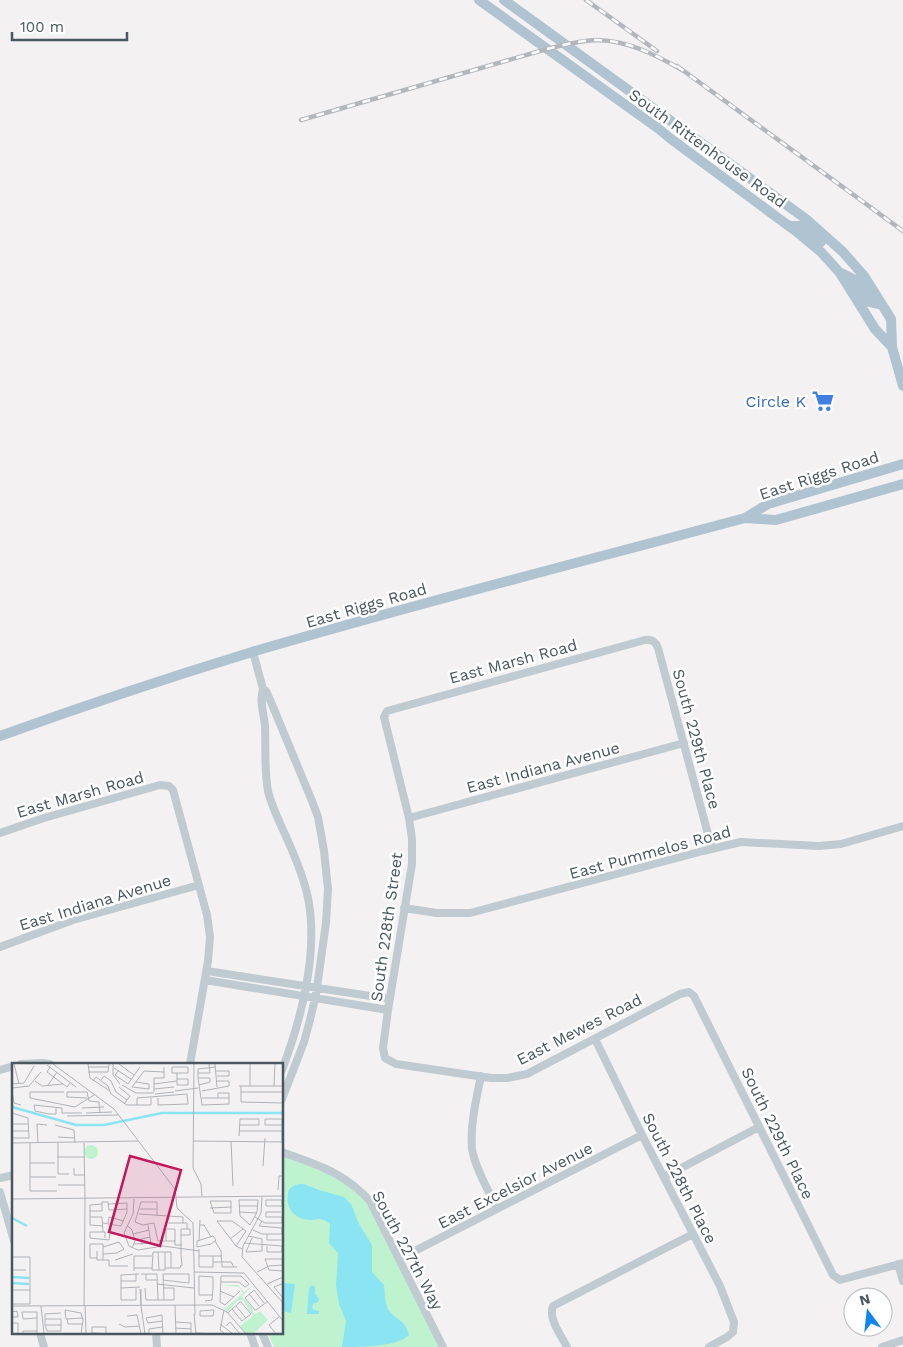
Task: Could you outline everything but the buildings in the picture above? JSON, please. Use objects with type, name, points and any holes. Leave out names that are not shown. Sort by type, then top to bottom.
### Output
[{"type":"main road","name":"South Rittenhouse Road","points":[[479,0],[658,128],[671,140],[789,226],[821,252],[840,273],[875,329],[892,347]]},
{"type":"main road","name":"South Rittenhouse Road","points":[[504,0],[806,219],[848,258],[864,276],[891,319],[892,347],[903,386]]},
{"type":"main road","points":[[789,226],[803,226],[834,252],[848,258]]},
{"type":"main road","points":[[840,273],[855,280],[869,302],[882,305]]},
{"type":"main road","name":"East Riggs Road","points":[[0,736],[144,686],[252,652],[745,518],[768,504],[903,464]]},
{"type":"main road","name":"East Riggs Road","points":[[745,518],[776,520],[903,484]]},
{"type":"street","name":"East Marsh Road","points":[[384,714],[387,711],[402,706],[645,640],[651,640]]},
{"type":"street","name":"South 229th Place","points":[[651,640],[655,642],[658,648],[712,849]]},
{"type":"street","points":[[252,652],[263,689],[266,691],[271,702],[312,801],[322,838],[327,871],[328,907],[317,988],[304,1042],[284,1094]]},
{"type":"street","points":[[263,689],[261,701],[265,728],[266,776],[269,792],[279,822],[299,867],[309,901],[311,942],[304,997],[297,1027],[284,1064]]},
{"type":"street","name":"South 228th Street","points":[[384,714],[384,722],[409,818],[412,838],[412,864],[383,1048],[385,1058]]},
{"type":"street","name":"East Indiana Avenue","points":[[409,818],[684,743]]},
{"type":"street","name":"East Marsh Road","points":[[0,833],[44,818],[160,785],[169,786],[173,790],[199,886]]},
{"type":"street","name":"East Pummelos Road","points":[[404,908],[437,913],[478,912],[741,842],[819,846],[841,844],[902,829]]},
{"type":"street","points":[[190,1063],[205,980],[210,937],[207,915],[199,886]]},
{"type":"street","name":"East Indiana Avenue","points":[[0,947],[73,920],[199,886]]},
{"type":"street","points":[[206,971],[390,999]]},
{"type":"street","points":[[205,980],[388,1010]]},
{"type":"street","name":"East Mewes Road","points":[[385,1058],[396,1064],[481,1076],[507,1078],[527,1074],[680,994],[689,992],[694,996]]},
{"type":"street","name":"South 229th Place","points":[[694,996],[833,1275],[840,1280],[901,1263]]},
{"type":"street","name":"South 228th Place","points":[[595,1039],[720,1286],[734,1322],[733,1332],[728,1338],[709,1347]]},
{"type":"street","points":[[481,1076],[472,1122],[472,1150],[497,1210]]},
{"type":"street","points":[[664,1177],[760,1127]]},
{"type":"street","name":"East Excelsior Avenue","points":[[399,1259],[642,1135]]},
{"type":"street","name":"South 227th Way","points":[[284,1153],[336,1172],[362,1192],[370,1201],[443,1347]]},
{"type":"street","points":[[0,1192],[12,1234]]},
{"type":"street","points":[[567,1347],[552,1318],[552,1306],[693,1234]]},
{"type":"street","points":[[901,1263],[903,1281]]},
{"type":"street","points":[[40,1334],[44,1347]]},
{"type":"street","points":[[156,1334],[157,1347]]},
{"type":"street","points":[[250,1334],[255,1347]]},
{"type":"street","points":[[262,1334],[268,1347]]},
{"type":"street","points":[[882,1347],[903,1340]]},
{"type":"green space","points":[[284,1156],[337,1177],[366,1201],[440,1347],[274,1347],[268,1334],[284,1334]]},
{"type":"water","points":[[299,1184],[344,1197],[351,1204],[359,1224],[372,1245],[372,1272],[384,1285],[388,1309],[405,1326],[409,1335],[388,1344],[342,1347],[346,1321],[339,1304],[336,1285],[338,1253],[329,1243],[330,1224],[325,1220],[301,1218],[296,1216],[290,1209],[288,1192],[292,1187]]},
{"type":"water","points":[[284,1283],[295,1284],[291,1313],[284,1311]]},
{"type":"water","points":[[312,1285],[315,1287],[315,1294],[319,1299],[318,1302],[313,1304],[312,1308],[319,1311],[318,1314],[307,1314],[309,1288]]},
{"type":"railway","points":[[586,0],[657,51]]},
{"type":"railway","points":[[301,120],[547,49],[585,41],[598,40],[621,43],[652,54],[682,70]]},
{"type":"railway","points":[[677,66],[903,231]]},
{"type":"place","name":"Circle K","points":[[823,401]]}]
